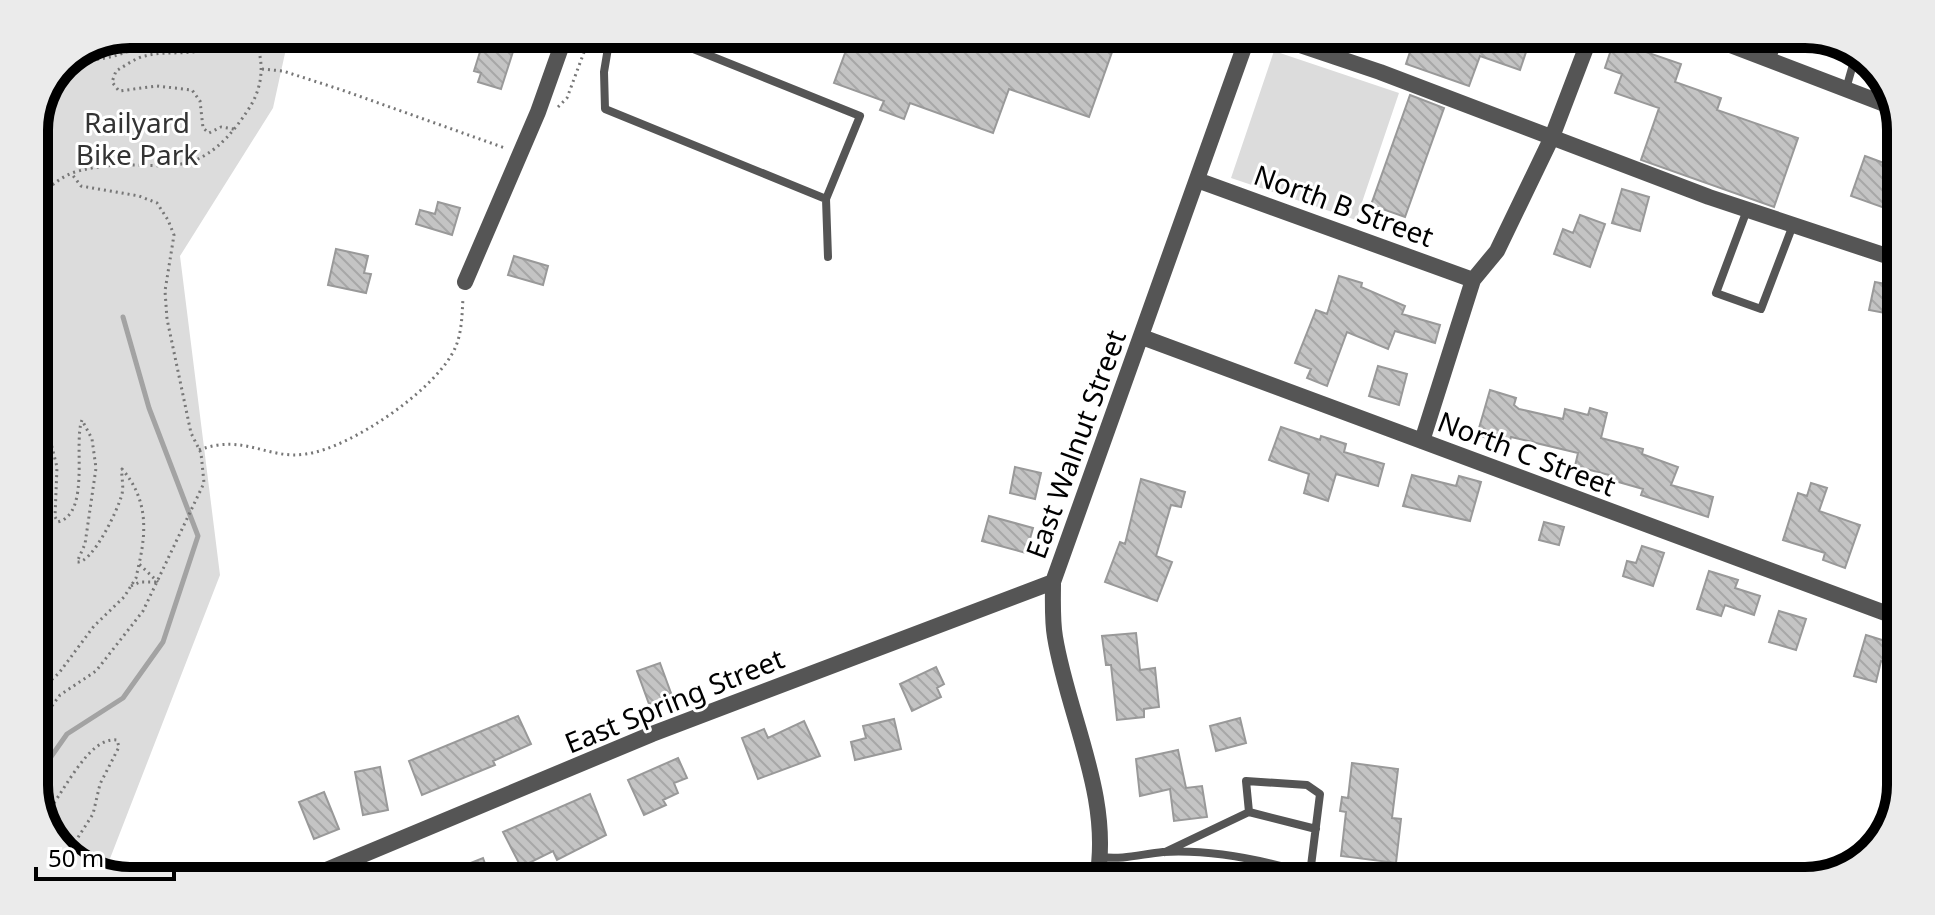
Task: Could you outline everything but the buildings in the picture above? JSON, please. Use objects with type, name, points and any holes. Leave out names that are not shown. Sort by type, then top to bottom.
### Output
[{"type":"street","points":[[465,282],[538,112],[561,48]]},
{"type":"street","name":"East Walnut Street","points":[[1099,867],[1101,857],[1094,788],[1054,636],[1053,582],[1244,48]]},
{"type":"street","points":[[1309,48],[1747,209],[1887,256]]},
{"type":"street","points":[[1422,441],[1473,280],[1497,251],[1552,137],[1586,48]]},
{"type":"street","points":[[1739,48],[1883,103]]},
{"type":"street","name":"North B Street","points":[[1197,180],[1473,280]]},
{"type":"street","name":"North C Street","points":[[1142,337],[1887,614]]},
{"type":"street","name":"East Spring Street","points":[[334,867],[652,734],[1053,582]]},
{"type":"lane","points":[[608,48],[604,72],[605,109],[826,199]]},
{"type":"lane","points":[[691,48],[860,116],[826,199],[828,257]]},
{"type":"lane","points":[[1771,60],[1776,48]]},
{"type":"lane","points":[[1846,89],[1853,64]]},
{"type":"lane","points":[[1747,209],[1716,293],[1761,309],[1793,224]]},
{"type":"lane","points":[[1249,812],[1246,781],[1307,785],[1320,794],[1311,867]]},
{"type":"lane","points":[[1165,852],[1249,812],[1316,829]]},
{"type":"lane","points":[[1101,857],[1117,859],[1165,852],[1250,857],[1285,867]]},
{"type":"path","points":[[90,59],[118,57],[139,48]]},
{"type":"path","points":[[213,48],[171,56],[146,55],[116,71],[112,82],[119,91],[157,86],[192,90],[200,101],[203,128],[209,133],[221,127],[235,129]]},
{"type":"path","points":[[48,190],[71,173],[104,166],[181,165],[215,152],[254,101],[262,69],[260,48]]},
{"type":"path","points":[[538,112],[563,106],[585,48]]},
{"type":"path","points":[[262,69],[283,71],[342,90],[520,154]]},
{"type":"path","points":[[48,711],[60,695],[96,671],[143,611],[202,488],[204,472],[191,433],[167,319],[165,291],[174,235],[168,220],[157,203],[139,196],[81,186],[71,173]]},
{"type":"path","points":[[199,450],[231,442],[304,455],[339,444],[367,430],[442,370],[457,342],[465,282]]},
{"type":"path","points":[[48,431],[57,467],[55,517],[58,522],[67,517],[75,501],[81,472],[77,439],[82,420],[87,424],[92,439],[96,468],[85,544],[77,562],[87,559],[111,523],[122,494],[122,469],[144,509],[144,544],[131,586],[48,683]]},
{"type":"path","points":[[139,564],[158,582]]},
{"type":"path","points":[[131,586],[140,582],[158,582]]},
{"type":"path","points":[[51,806],[90,752],[109,739],[117,740],[119,747],[104,774],[93,814],[74,844]]},
{"type":"green space","name":"Railyard Bike Park","points":[[286,48],[273,108],[180,256],[220,575],[108,863],[99,861],[80,850],[62,831],[52,811],[48,790],[48,125],[54,99],[72,72],[99,54],[114,50]]},
{"type":"green space","points":[[1274,51],[1399,93],[1356,220],[1231,178]]},
{"type":"waterway","points":[[48,761],[67,734],[123,698],[163,642],[198,536],[149,408],[123,317]]}]
